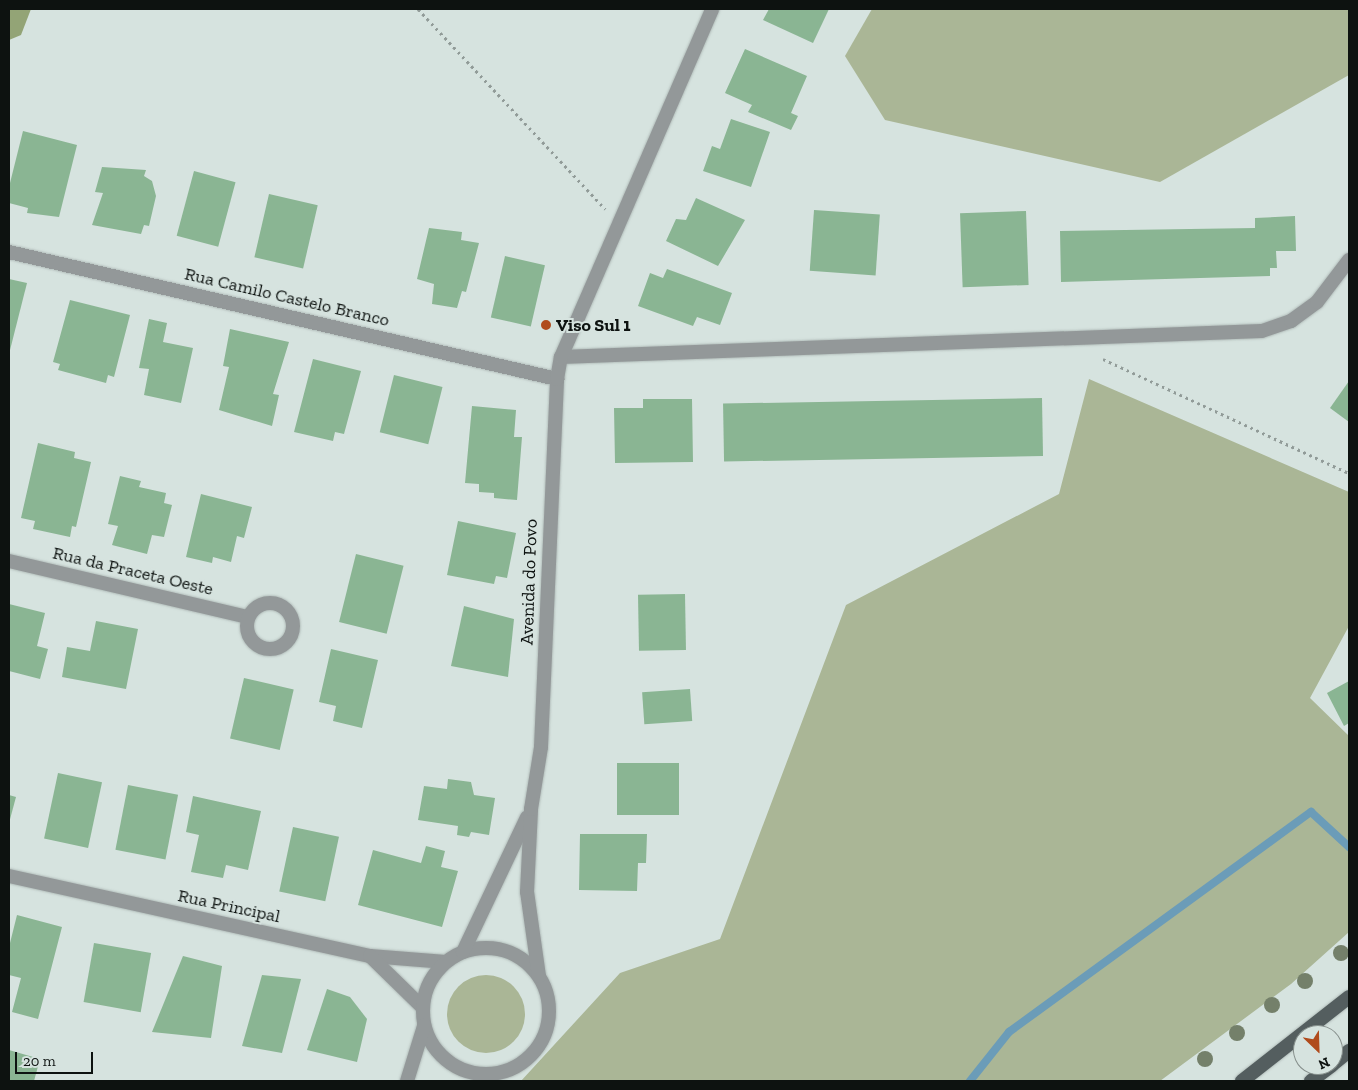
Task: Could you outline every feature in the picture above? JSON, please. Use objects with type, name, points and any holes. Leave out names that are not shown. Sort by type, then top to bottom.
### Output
[{"type":"main road","points":[[1242,1081],[1349,997]]},
{"type":"street","name":"Avenida do Povo","points":[[539,976],[528,963],[497,948],[464,952],[446,962],[430,982],[422,1007],[424,1026],[430,1042],[447,1060],[480,1078],[522,1063],[536,1050],[549,1013],[539,976],[527,892],[531,809],[541,747],[556,379],[561,357],[712,9]]},
{"type":"street","name":"Rua Camilo Castelo Branco","points":[[9,252],[556,379]]},
{"type":"street","points":[[561,357],[1262,331],[1291,321],[1317,302],[1349,260]]},
{"type":"street","name":"Rua da Praceta Oeste","points":[[9,562],[248,617]]},
{"type":"street","name":"Avenida do Povo","points":[[464,952],[531,809]]},
{"type":"street","name":"Rua Principal","points":[[9,876],[370,956],[446,962]]},
{"type":"street","points":[[370,956],[422,1007]]},
{"type":"street","name":"Avenida do Povo","points":[[407,1081],[424,1026]]},
{"type":"path","points":[[418,9],[619,224]]},
{"type":"path","points":[[1097,356],[1349,473]]},
{"type":"green space","points":[[9,9],[31,9],[21,35],[9,40]]},
{"type":"green space","points":[[872,9],[1349,9],[1349,75],[1160,182],[885,120],[845,56]]},
{"type":"green space","points":[[1089,379],[1349,492],[1349,626],[1310,698],[1349,736],[1349,932],[1291,984],[1160,1081],[521,1081],[620,973],[720,939],[846,605],[1059,494]]},
{"type":"green space","points":[[478,975],[494,975],[508,981],[519,992],[525,1006],[525,1022],[519,1036],[508,1047],[494,1053],[478,1053],[464,1047],[453,1036],[447,1022],[447,1006],[453,992],[464,981]]},
{"type":"building","points":[[769,9],[829,9],[813,43],[763,20]]},
{"type":"building","points":[[745,49],[807,76],[791,113],[798,116],[791,130],[748,112],[752,105],[725,93]]},
{"type":"building","points":[[731,119],[770,132],[751,187],[703,171],[712,146],[720,149]]},
{"type":"building","points":[[23,131],[77,145],[59,217],[27,213],[28,208],[9,203],[9,187]]},
{"type":"building","points":[[102,167],[146,170],[144,176],[152,181],[156,196],[149,226],[144,225],[141,234],[92,225],[103,193],[95,192]]},
{"type":"building","points":[[194,171],[236,182],[218,247],[177,236]]},
{"type":"building","points":[[269,194],[318,205],[303,269],[254,257]]},
{"type":"building","points":[[696,198],[745,220],[718,266],[666,241],[676,219],[686,220]]},
{"type":"building","points":[[814,210],[880,215],[876,275],[810,271]]},
{"type":"building","points":[[1026,211],[1029,285],[963,287],[960,213]]},
{"type":"building","points":[[1295,216],[1296,251],[1276,251],[1277,268],[1270,268],[1270,276],[1061,282],[1060,231],[1255,228],[1255,218]]},
{"type":"building","points":[[429,228],[462,232],[461,240],[479,243],[466,292],[462,291],[457,308],[432,304],[434,284],[417,279]]},
{"type":"building","points":[[505,256],[545,265],[531,327],[491,317]]},
{"type":"building","points":[[667,269],[732,293],[720,325],[697,317],[693,326],[638,306],[650,273],[663,278]]},
{"type":"building","points":[[9,279],[27,283],[9,354]]},
{"type":"building","points":[[70,300],[130,315],[114,377],[108,375],[106,383],[58,370],[60,364],[53,362]]},
{"type":"building","points":[[149,319],[167,323],[163,342],[193,348],[181,403],[144,395],[149,369],[139,368]]},
{"type":"building","points":[[230,329],[289,342],[273,394],[279,395],[272,426],[219,410],[229,367],[223,366]]},
{"type":"building","points":[[313,359],[361,371],[344,434],[335,432],[333,441],[294,432]]},
{"type":"building","points":[[394,375],[443,387],[428,444],[380,432]]},
{"type":"building","points":[[1349,381],[1349,422],[1330,408]]},
{"type":"building","points":[[1042,398],[1043,456],[724,462],[723,404]]},
{"type":"building","points":[[643,399],[692,399],[693,462],[615,463],[614,408],[643,408]]},
{"type":"building","points":[[472,406],[516,410],[514,437],[522,437],[517,500],[494,498],[494,493],[479,492],[479,484],[465,483]]},
{"type":"building","points":[[38,443],[75,452],[74,458],[91,462],[76,527],[72,526],[70,537],[33,529],[35,521],[21,518]]},
{"type":"building","points":[[120,476],[141,481],[139,487],[166,493],[164,503],[172,505],[164,537],[152,535],[147,554],[112,545],[118,526],[108,524]]},
{"type":"building","points":[[201,494],[252,507],[244,538],[237,536],[231,562],[213,557],[212,563],[186,557]]},
{"type":"building","points":[[458,521],[516,533],[507,578],[496,576],[494,584],[447,575]]},
{"type":"building","points":[[356,554],[404,566],[387,634],[339,622]]},
{"type":"building","points":[[685,594],[686,650],[639,651],[638,595]]},
{"type":"building","points":[[9,604],[45,613],[37,646],[48,649],[40,679],[9,671]]},
{"type":"building","points":[[464,606],[514,619],[508,677],[451,666]]},
{"type":"building","points":[[96,621],[138,629],[126,689],[62,677],[67,647],[90,651]]},
{"type":"building","points":[[331,649],[378,660],[362,728],[333,721],[336,706],[319,702]]},
{"type":"building","points":[[244,678],[294,689],[280,750],[230,738]]},
{"type":"building","points":[[1349,681],[1349,723],[1344,726],[1327,693]]},
{"type":"building","points":[[690,689],[692,721],[644,724],[642,692]]},
{"type":"building","points":[[617,763],[679,763],[679,815],[617,815]]},
{"type":"building","points":[[58,773],[102,782],[88,848],[44,839]]},
{"type":"building","points":[[448,779],[471,782],[474,795],[495,798],[489,835],[471,832],[469,837],[457,835],[458,826],[418,820],[424,786],[447,789]]},
{"type":"building","points":[[128,785],[178,795],[165,860],[115,850]]},
{"type":"building","points":[[9,795],[16,797],[9,823]]},
{"type":"building","points":[[193,796],[261,811],[248,870],[226,865],[223,878],[191,872],[199,835],[186,832]]},
{"type":"building","points":[[293,827],[339,837],[325,901],[279,892]]},
{"type":"building","points":[[580,834],[647,834],[646,863],[638,863],[637,891],[579,890]]},
{"type":"building","points":[[426,846],[445,851],[441,867],[458,871],[442,927],[358,905],[373,850],[421,863]]},
{"type":"building","points":[[17,915],[62,927],[38,1019],[12,1012],[21,978],[9,975],[9,947]]},
{"type":"building","points":[[94,943],[151,953],[141,1012],[84,1002]]},
{"type":"building","points":[[183,956],[222,966],[211,1038],[152,1032]]},
{"type":"building","points":[[262,975],[301,979],[282,1053],[242,1046]]},
{"type":"building","points":[[327,989],[350,997],[367,1019],[357,1062],[307,1050]]},
{"type":"building","points":[[9,1050],[40,1059],[34,1081],[9,1081]]},
{"type":"waterway","points":[[970,1081],[1009,1032],[1311,812],[1349,847]]},
{"type":"place","name":"Viso Sul 1","points":[[546,325]]}]
